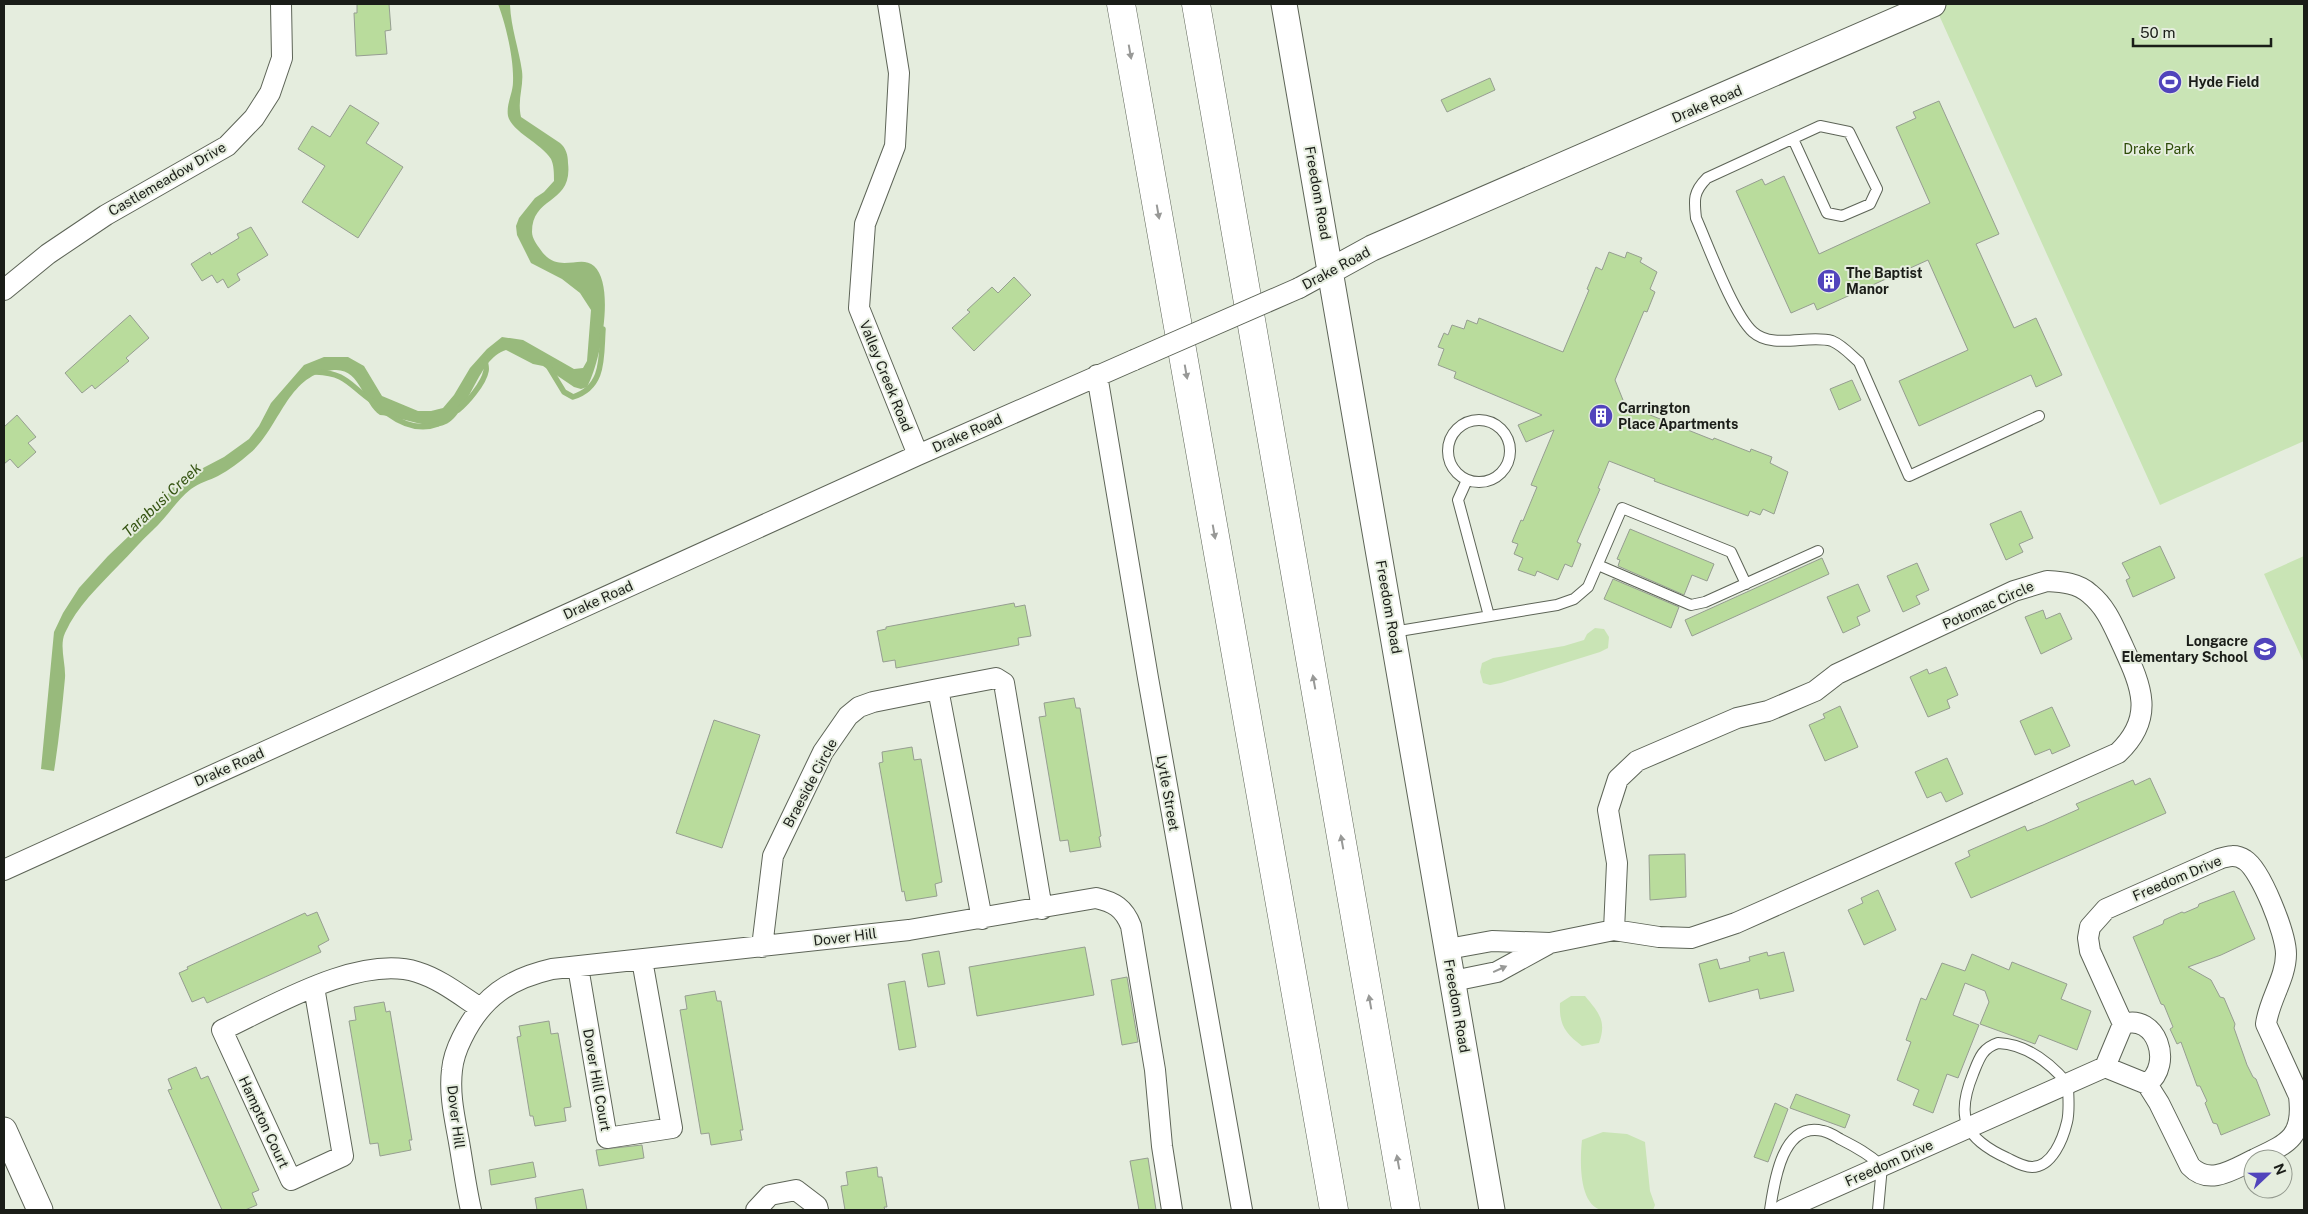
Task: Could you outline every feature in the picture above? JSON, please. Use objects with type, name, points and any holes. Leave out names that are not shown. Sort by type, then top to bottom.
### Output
[{"type":"highway","points":[[1121,4],[1334,1210]]},
{"type":"highway","points":[[1196,4],[1406,1210]]},
{"type":"street","name":"Castlemeadow Drive","points":[[4,290],[48,254],[106,215],[227,146],[254,118],[270,93],[282,58],[281,4]]},
{"type":"street","name":"Valley Creek Road","points":[[888,4],[899,73],[895,146],[865,224],[859,308],[918,455]]},
{"type":"street","name":"Freedom Road","points":[[1284,4],[1332,270],[1492,1210]]},
{"type":"street","name":"Drake Road","points":[[4,870],[918,455],[1299,288],[1372,248],[1922,6]]},
{"type":"street","name":"Lytle Street","points":[[1097,375],[1141,639],[1242,1210]]},
{"type":"street","name":"Potomac Circle","points":[[1448,949],[1492,941],[1550,943],[1614,930],[1659,937],[1692,938],[1736,924],[2118,753],[2135,735],[2140,723],[2142,695],[2138,679],[2103,606],[2090,593],[2077,586],[2047,581],[2034,584],[1837,674],[1815,691],[1768,711],[1737,718],[1638,761],[1618,779],[1608,810],[1618,863],[1614,930]]},
{"type":"street","name":"Braeside Circle","points":[[762,947],[772,856],[823,752],[848,716],[859,707],[873,702],[996,678],[1004,683],[1042,909]]},
{"type":"street","points":[[938,689],[982,919]]},
{"type":"street","name":"Freedom Drive","points":[[2123,1024],[2090,951],[2088,938],[2090,927],[2106,908],[2219,859],[2236,856],[2246,860],[2256,873],[2279,921],[2286,954],[2284,968],[2266,1024],[2299,1096],[2300,1108],[2298,1129],[2288,1142],[2274,1149]]},
{"type":"street","name":"Dover Hill","points":[[471,1210],[451,1096],[452,1070],[456,1050],[471,1020],[480,1008],[501,989],[516,980],[552,969],[909,930],[1042,909],[1096,898],[1110,901],[1120,907],[1127,916],[1134,940],[1155,1070],[1162,1146],[1172,1210]]},
{"type":"street","name":"Potomac Circle","points":[[1453,981],[1497,972],[1550,943]]},
{"type":"street","name":"Dover Hill Court","points":[[578,967],[607,1138],[672,1128],[642,960]]},
{"type":"street","name":"Hampton Court","points":[[314,987],[343,1156],[290,1180],[222,1030],[314,987],[349,974],[369,970],[395,969],[416,971],[437,980],[480,1008]]},
{"type":"street","points":[[2128,1022],[2144,1027],[2157,1041],[2161,1050],[2161,1059],[2153,1079],[2147,1084],[2105,1067],[2123,1024],[2128,1022]]},
{"type":"street","name":"Freedom Drive","points":[[1783,1210],[2105,1067]]},
{"type":"street","name":"Freedom Drive","points":[[2147,1084],[2160,1103],[2187,1160],[2197,1173],[2206,1176],[2222,1174],[2243,1164]]},
{"type":"street","points":[[4,1130],[40,1210]]},
{"type":"street","points":[[756,1210],[770,1195],[796,1190],[817,1206],[818,1210]]},
{"type":"lane","points":[[1793,139],[1828,213],[1842,216],[1870,204],[1877,189],[1849,132],[1820,126],[1707,178],[1697,188],[1694,203],[1696,218],[1740,315],[1753,333],[1770,340],[1831,341],[1845,349],[1859,362],[1909,476],[2039,416]]},
{"type":"lane","points":[[1478,420],[1490,422],[1500,428],[1508,439],[1510,451],[1508,463],[1501,473],[1491,480],[1479,482],[1467,480],[1457,474],[1450,464],[1448,452],[1450,440],[1456,429],[1466,422],[1478,420]]},
{"type":"lane","points":[[1467,480],[1458,500],[1488,616]]},
{"type":"lane","points":[[1394,632],[1557,605],[1574,599],[1588,587],[1622,508],[1732,552],[1746,584]]},
{"type":"lane","points":[[1598,565],[1691,605],[1705,602],[1818,551]]},
{"type":"lane","points":[[1998,1042],[2008,1043],[2034,1054],[2049,1064],[2068,1084],[2067,1123],[2052,1159],[2044,1164],[2034,1167],[2024,1166],[1990,1150],[1978,1142],[1968,1128],[1964,1104],[1965,1093],[1981,1053],[1989,1046],[1998,1042]]},
{"type":"lane","points":[[1770,1210],[1775,1180],[1788,1145],[1800,1133],[1810,1130],[1824,1131],[1869,1154],[1882,1166],[1878,1210]]},
{"type":"green space","name":"Drake Park","points":[[1934,4],[2304,4],[2304,441],[2160,505]]},
{"type":"green space","points":[[2304,556],[2304,663],[2264,574]]},
{"type":"green space","points":[[1595,628],[1604,629],[1609,637],[1608,648],[1501,683],[1490,685],[1483,683],[1480,672],[1482,663],[1493,658],[1564,646],[1584,640],[1587,634]]},
{"type":"green space","points":[[1571,996],[1585,996],[1598,1013],[1602,1023],[1599,1043],[1582,1046],[1564,1028],[1560,1003]]},
{"type":"green space","points":[[1603,1132],[1627,1134],[1645,1142],[1650,1191],[1655,1205],[1653,1210],[1621,1212],[1602,1210],[1594,1206],[1588,1199],[1582,1180],[1582,1140]]},
{"type":"shaded area","points":[[498,4],[510,5],[522,71],[521,117],[560,143],[568,157],[568,177],[559,194],[538,212],[534,220],[533,237],[547,257],[561,263],[588,263],[594,266],[601,276],[604,290],[604,325],[597,361],[587,387],[581,389],[574,387],[543,366],[533,364],[506,350],[496,355],[487,365],[458,414],[450,422],[435,426],[380,415],[369,403],[356,380],[343,371],[334,370],[318,373],[305,381],[295,391],[260,443],[230,469],[191,489],[82,605],[63,638],[65,678],[54,771],[41,769],[54,632],[63,613],[79,588],[108,556],[153,513],[173,487],[184,478],[224,457],[249,439],[259,426],[271,403],[304,365],[324,357],[348,357],[364,366],[382,396],[418,411],[431,411],[443,408],[454,395],[470,368],[487,349],[502,337],[523,340],[574,369],[583,368],[587,361],[591,310],[580,293],[562,279],[531,263],[517,235],[516,226],[519,218],[535,198],[544,192],[554,181],[554,170],[551,159],[546,153],[515,127],[508,116],[513,86],[513,73],[507,32]]},
{"type":"building","points":[[357,4],[389,4],[391,30],[385,31],[387,54],[356,56],[354,13],[357,13]]},
{"type":"building","points":[[1490,78],[1495,90],[1447,112],[1441,100]]},
{"type":"building","name":"The Baptist Manor","points":[[1939,101],[1999,234],[1976,244],[2014,328],[2036,318],[2062,375],[2036,387],[2031,375],[1919,426],[1899,381],[1968,350],[1928,260],[1817,310],[1814,303],[1791,313],[1736,191],[1762,179],[1765,185],[1784,176],[1819,254],[1930,203],[1896,127],[1916,118],[1913,112]]},
{"type":"building","points":[[350,105],[379,123],[366,143],[403,167],[358,238],[302,202],[325,166],[298,149],[312,126],[330,137]]},
{"type":"building","points":[[251,227],[268,255],[237,274],[240,280],[228,288],[223,279],[217,283],[212,275],[202,281],[191,264],[210,252],[211,255],[239,238],[237,234]]},
{"type":"building","name":"Carrington Place Apartments","points":[[1609,252],[1625,258],[1627,252],[1642,258],[1640,262],[1657,272],[1650,289],[1655,292],[1647,312],[1644,311],[1615,380],[1625,405],[1713,440],[1714,438],[1750,452],[1751,449],[1772,457],[1770,463],[1788,472],[1774,514],[1763,509],[1760,515],[1750,511],[1748,516],[1654,481],[1655,479],[1609,461],[1598,488],[1600,489],[1577,542],[1581,544],[1572,567],[1565,564],[1558,580],[1537,571],[1535,576],[1518,570],[1523,558],[1514,554],[1518,544],[1512,542],[1537,487],[1531,485],[1554,430],[1526,442],[1518,425],[1542,415],[1454,378],[1456,372],[1438,365],[1444,349],[1438,347],[1444,333],[1448,335],[1452,325],[1464,329],[1467,320],[1477,324],[1479,318],[1563,352],[1589,290],[1587,289],[1596,267],[1602,270]]},
{"type":"building","points":[[1014,277],[1031,295],[974,351],[952,328],[970,312],[967,310],[992,287],[998,293]]},
{"type":"building","points":[[130,315],[149,338],[126,358],[129,361],[95,389],[92,385],[82,393],[65,373]]},
{"type":"building","points":[[1852,380],[1861,400],[1839,410],[1830,389]]},
{"type":"building","points":[[17,415],[36,437],[28,443],[36,452],[18,468],[10,459],[4,464],[4,427]]},
{"type":"building","points":[[2021,511],[2033,538],[2019,544],[2023,552],[2006,560],[1990,524]]},
{"type":"building","points":[[1630,529],[1714,564],[1707,581],[1692,575],[1684,595],[1618,566],[1620,560],[1617,559]]},
{"type":"building","points":[[2160,546],[2175,578],[2133,597],[2126,580],[2130,578],[2122,563]]},
{"type":"building","points":[[1822,558],[1829,574],[1692,636],[1685,620]]},
{"type":"building","points":[[1917,563],[1929,590],[1916,596],[1920,604],[1903,612],[1887,576]]},
{"type":"building","points":[[1613,579],[1679,607],[1671,628],[1604,599]]},
{"type":"building","points":[[1858,584],[1870,611],[1857,617],[1860,625],[1843,633],[1827,597]]},
{"type":"building","points":[[1014,603],[1015,607],[1025,605],[1031,636],[1018,638],[1019,645],[896,668],[895,660],[883,662],[877,631],[886,629],[886,627]]},
{"type":"building","points":[[2043,610],[2046,619],[2060,613],[2072,639],[2041,654],[2025,617]]},
{"type":"building","points":[[1946,667],[1958,695],[1947,700],[1950,708],[1928,717],[1910,677],[1927,669],[1929,674]]},
{"type":"building","points":[[1074,698],[1076,708],[1080,708],[1101,836],[1099,837],[1101,847],[1070,852],[1068,840],[1060,841],[1039,717],[1046,716],[1044,703]]},
{"type":"building","points":[[1840,706],[1858,747],[1825,761],[1809,725],[1825,718],[1823,714]]},
{"type":"building","points":[[2052,707],[2070,746],[2052,754],[2050,749],[2035,755],[2020,721]]},
{"type":"building","points":[[714,720],[760,735],[722,848],[676,833]]},
{"type":"building","points":[[912,747],[914,760],[921,759],[942,882],[935,884],[937,896],[906,901],[904,891],[902,892],[879,763],[883,762],[882,752]]},
{"type":"building","points":[[1947,758],[1963,794],[1946,802],[1941,792],[1927,798],[1915,772]]},
{"type":"building","points":[[2150,778],[2166,813],[1971,898],[1955,863],[1970,856],[1968,851],[2025,826],[2027,831],[2043,825],[2079,809],[2076,804],[2133,780],[2135,785]]},
{"type":"building","points":[[1685,854],[1686,897],[1650,900],[1649,855]]},
{"type":"building","points":[[1878,890],[1896,930],[1864,945],[1848,910],[1863,903],[1861,898]]},
{"type":"building","points":[[2234,891],[2255,939],[2221,955],[2188,967],[2211,980],[2220,997],[2224,998],[2235,1024],[2234,1028],[2247,1065],[2256,1079],[2270,1115],[2221,1135],[2217,1124],[2213,1123],[2205,1103],[2207,1101],[2200,1086],[2197,1086],[2181,1042],[2177,1044],[2170,1029],[2173,1027],[2164,1005],[2161,1004],[2133,937],[2163,924],[2164,920],[2198,907],[2199,904]]},
{"type":"building","points":[[317,912],[329,940],[318,946],[321,952],[207,1003],[204,997],[192,1002],[179,973],[188,969],[187,967],[305,913],[307,916]]},
{"type":"building","points":[[1085,947],[1094,995],[977,1016],[969,967]]},
{"type":"building","points":[[939,951],[945,984],[928,987],[922,954]]},
{"type":"building","points":[[1767,952],[1768,956],[1784,952],[1794,991],[1760,999],[1758,989],[1709,1002],[1699,964],[1717,959],[1720,969],[1750,961],[1749,957]]},
{"type":"building","points":[[1972,954],[2009,970],[2012,962],[2067,984],[2061,999],[2091,1011],[2077,1050],[2039,1035],[2035,1044],[1980,1024],[1989,1002],[1985,991],[1965,983],[1953,1015],[1979,1025],[1958,1078],[1947,1074],[1933,1113],[1913,1105],[1919,1090],[1897,1080],[1911,1042],[1906,1040],[1921,998],[1926,1000],[1942,963],[1965,971]]},
{"type":"building","points":[[1127,977],[1138,1042],[1122,1045],[1111,980]]},
{"type":"building","points":[[905,981],[916,1047],[899,1050],[888,984]]},
{"type":"building","points":[[715,991],[717,1001],[721,1001],[743,1130],[740,1130],[742,1140],[711,1145],[709,1133],[701,1134],[680,1010],[687,1009],[685,996]]},
{"type":"building","points":[[384,1002],[386,1012],[390,1011],[412,1140],[409,1140],[411,1150],[380,1156],[378,1143],[370,1144],[349,1021],[356,1020],[354,1007]]},
{"type":"building","points":[[549,1021],[551,1034],[558,1033],[571,1107],[564,1108],[566,1121],[535,1126],[533,1116],[530,1116],[517,1037],[521,1036],[519,1026]]},
{"type":"building","points":[[196,1067],[201,1079],[208,1076],[259,1190],[252,1193],[257,1205],[245,1210],[222,1210],[168,1090],[172,1089],[168,1079]]},
{"type":"building","points":[[1796,1094],[1850,1115],[1845,1128],[1790,1108]]},
{"type":"building","points":[[1775,1103],[1788,1109],[1768,1162],[1754,1157]]},
{"type":"building","points":[[642,1145],[644,1158],[599,1166],[596,1150]]},
{"type":"building","points":[[1148,1158],[1156,1210],[1139,1210],[1130,1161]]},
{"type":"building","points":[[533,1162],[536,1177],[491,1185],[489,1170]]},
{"type":"building","points":[[877,1167],[878,1177],[882,1177],[887,1207],[884,1207],[885,1210],[845,1210],[841,1186],[848,1185],[846,1172]]},
{"type":"building","points":[[583,1189],[587,1210],[537,1210],[535,1198]]},
{"type":"waterway","name":"Tarabusi Creek","points":[[547,364],[564,392],[573,397],[583,392],[591,386],[599,370],[603,329]]},
{"type":"waterway","name":"Tarabusi Creek","points":[[458,410],[479,387],[485,376],[485,360]]},
{"type":"waterway","name":"Tarabusi Creek","points":[[316,372],[341,377],[372,401]]},
{"type":"waterway","name":"Tarabusi Creek","points":[[387,413],[411,425],[425,427],[438,424]]},
{"type":"place","name":"Hyde Field","points":[[2170,82]]},
{"type":"place","name":"The Baptist Manor","points":[[1829,281]]},
{"type":"place","name":"Carrington Place Apartments","points":[[1601,416]]},
{"type":"place","name":"Longacre Elementary School","points":[[2265,649]]}]
